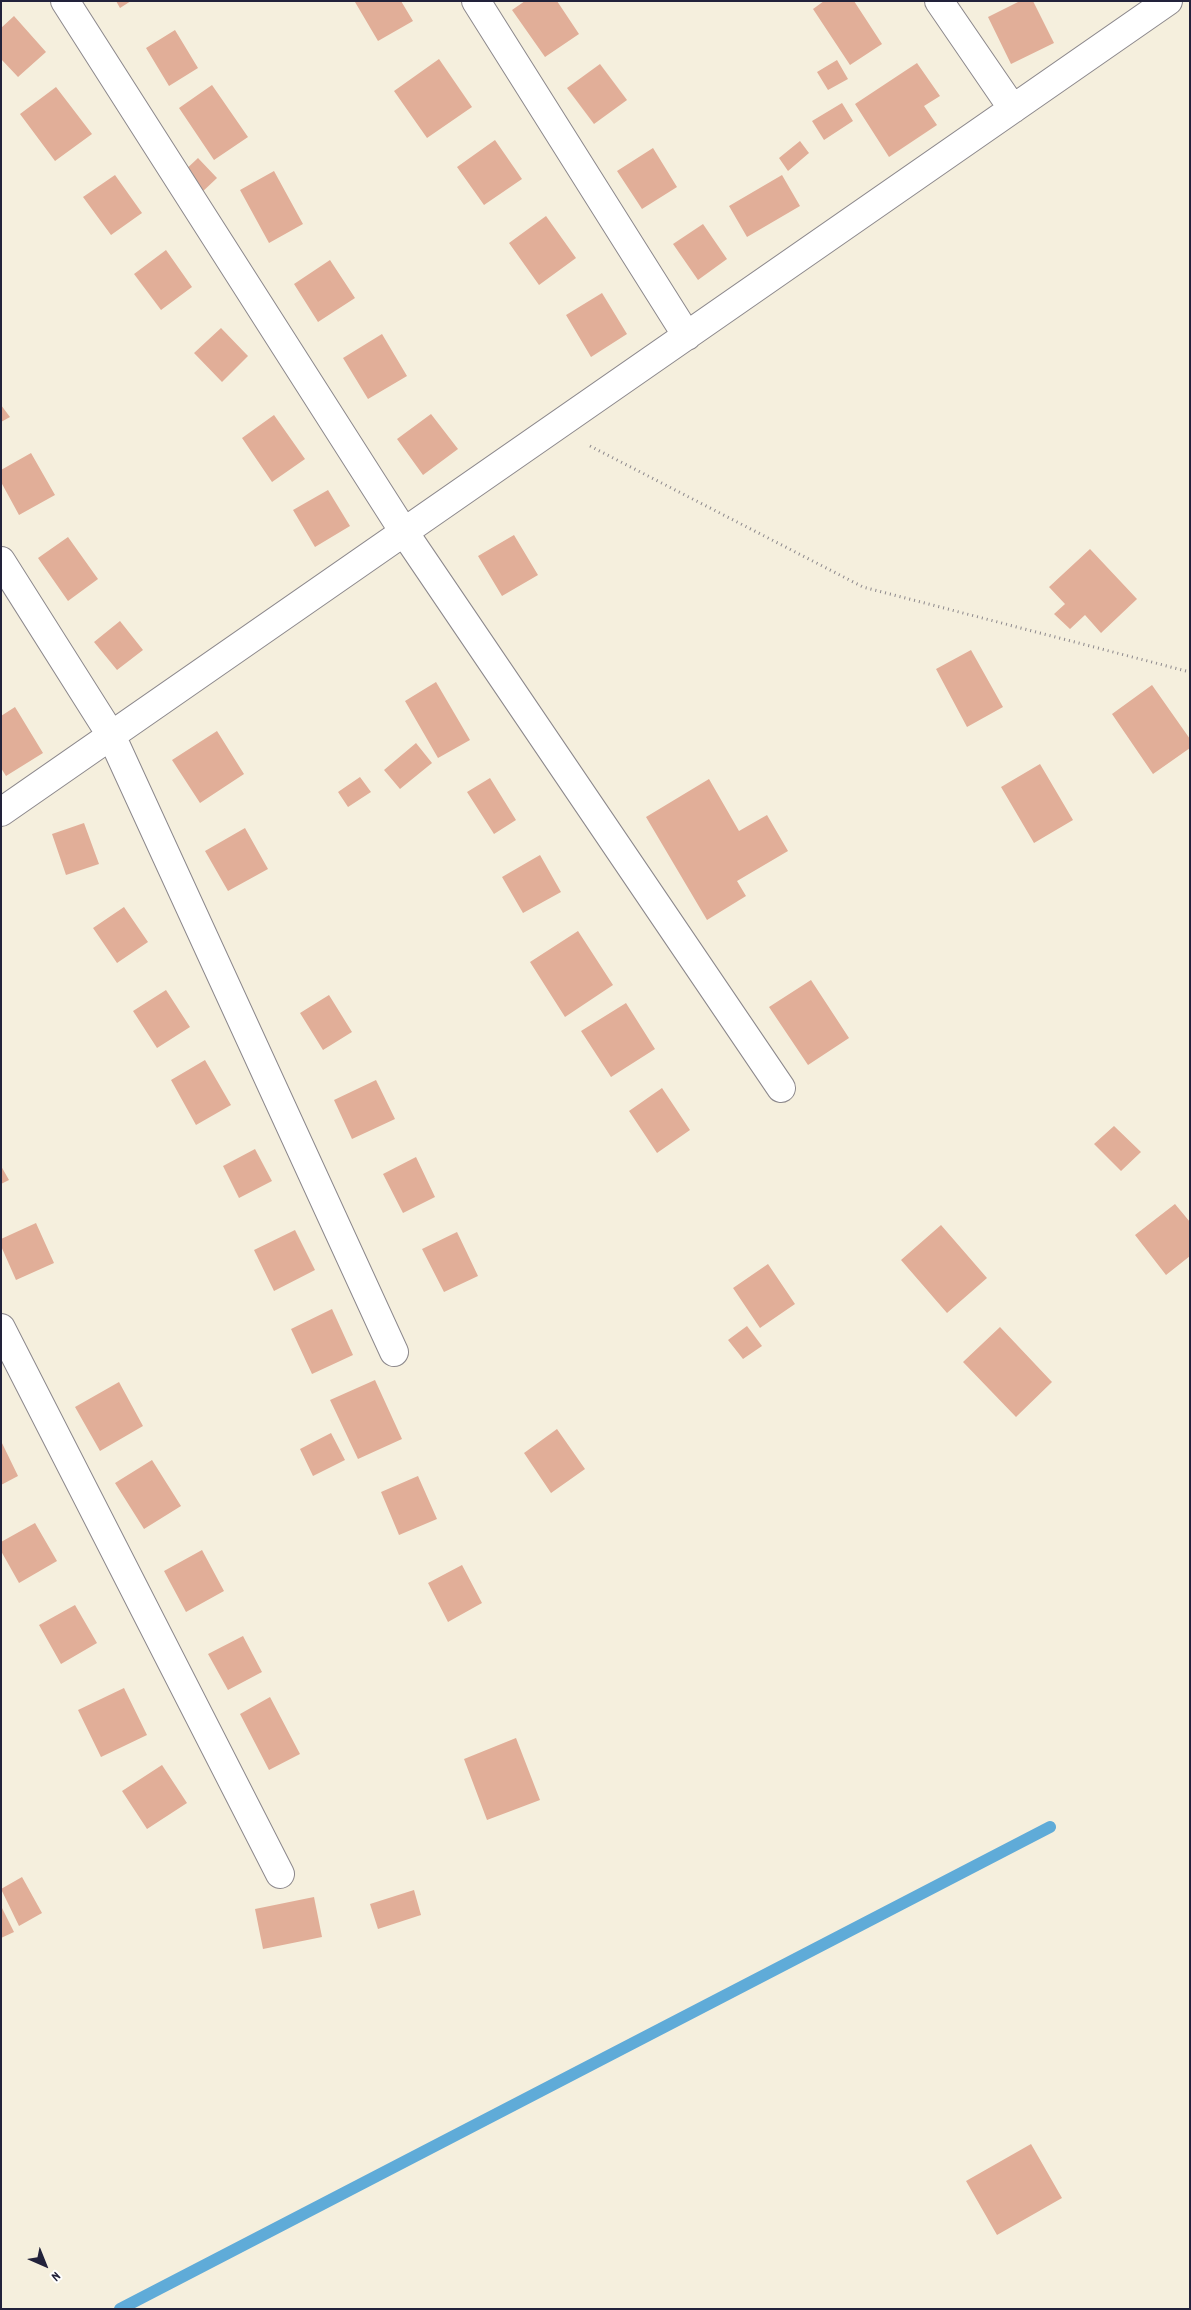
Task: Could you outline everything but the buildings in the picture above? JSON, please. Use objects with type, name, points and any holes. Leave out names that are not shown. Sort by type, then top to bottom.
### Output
[{"type":"street","points":[[65,1],[404,532],[781,1088]]},
{"type":"street","points":[[476,1],[687,336]]},
{"type":"street","points":[[939,1],[1013,109]]},
{"type":"street","points":[[1,812],[1168,1]]},
{"type":"street","points":[[1,561],[111,736],[394,1352]]},
{"type":"street","points":[[1,1328],[280,1874]]},
{"type":"path","points":[[554,428],[863,587],[1190,672]]},
{"type":"waterway","points":[[120,2309],[1050,1827]]}]
